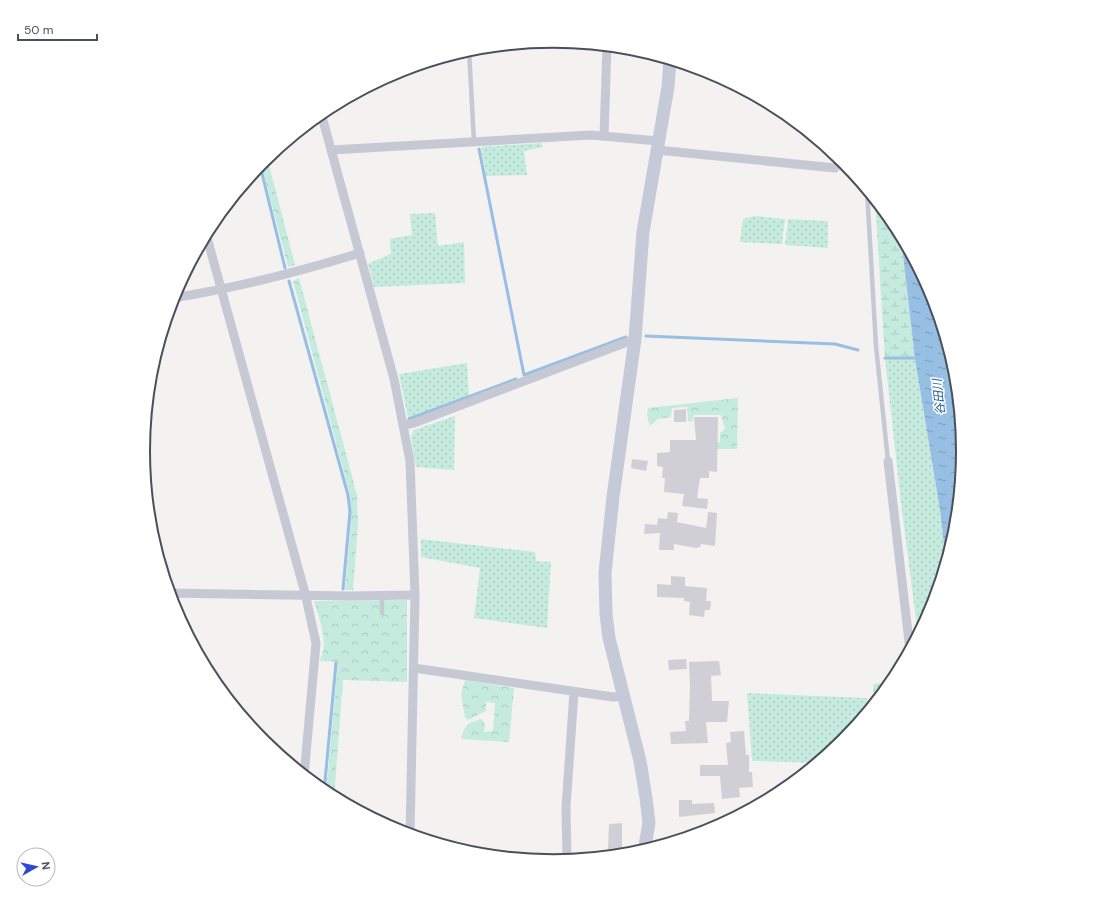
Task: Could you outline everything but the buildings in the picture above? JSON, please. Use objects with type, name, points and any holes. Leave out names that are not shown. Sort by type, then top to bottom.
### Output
[{"type":"street","points":[[604,136],[607,51]]},
{"type":"street","points":[[645,844],[649,823],[646,798],[640,761],[609,638],[606,614],[605,573],[613,497],[635,339],[643,232],[668,87],[670,65]]},
{"type":"street","points":[[323,120],[394,379],[404,425],[411,469],[415,595],[410,829]]},
{"type":"street","points":[[331,150],[604,136],[657,146],[835,168]]},
{"type":"street","points":[[208,243],[305,593],[316,643],[305,770]]},
{"type":"street","points":[[180,297],[221,291],[294,273],[360,253]]},
{"type":"street","points":[[404,425],[414,424],[635,339]]},
{"type":"street","points":[[888,461],[909,641]]},
{"type":"street","points":[[175,593],[305,593],[349,596],[382,594],[415,595]]},
{"type":"street","points":[[414,668],[574,692],[613,697],[623,696]]},
{"type":"street","points":[[567,854],[566,807],[574,692]]},
{"type":"lane","points":[[469,57],[474,142]]},
{"type":"lane","points":[[868,199],[876,346],[888,461]]},
{"type":"lane","points":[[382,594],[382,613]]},
{"type":"green space","points":[[542,143],[543,147],[524,151],[527,175],[486,176],[481,147]]},
{"type":"green space","points":[[269,165],[295,265],[288,267],[263,171]]},
{"type":"green space","points":[[876,210],[903,251],[915,359],[885,358]]},
{"type":"green space","points":[[435,213],[438,246],[464,242],[465,283],[374,287],[368,264],[391,254],[390,239],[412,235],[410,214]]},
{"type":"green space","points":[[755,216],[785,219],[782,244],[740,242],[743,219]]},
{"type":"green space","points":[[788,219],[828,221],[828,248],[785,245]]},
{"type":"green space","points":[[299,278],[357,495],[358,525],[353,590],[345,590],[351,522],[350,495],[293,281]]},
{"type":"green space","points":[[885,358],[915,359],[940,510],[945,549],[926,606],[917,626],[901,503]]},
{"type":"green space","points":[[467,363],[469,396],[408,418],[399,374]]},
{"type":"green space","points":[[738,398],[737,449],[700,449],[699,444],[720,442],[720,433],[725,429],[721,415],[694,415],[692,422],[688,421],[687,407],[672,408],[671,417],[658,419],[650,426],[647,415],[648,408]]},
{"type":"green space","points":[[455,416],[454,470],[416,467],[411,436],[414,430]]},
{"type":"green space","points":[[421,539],[535,552],[536,561],[551,562],[547,628],[474,618],[480,568],[421,557]]},
{"type":"green space","points":[[407,600],[407,682],[343,680],[335,791],[327,785],[338,662],[319,661],[324,647],[324,639],[314,601]]},
{"type":"green space","points":[[465,680],[514,688],[509,742],[461,739],[467,725],[481,719],[485,724],[484,732],[493,731],[495,703],[486,702],[486,711],[468,720],[465,717],[461,695]]},
{"type":"green space","points":[[883,683],[874,696],[873,684]]},
{"type":"green space","points":[[747,693],[867,698],[867,704],[856,718],[810,763],[752,761]]},
{"type":"water","name":"谷田川","points":[[903,251],[926,297],[935,322],[943,347],[953,399],[956,425],[956,478],[949,530],[945,549],[940,510],[915,359]]},
{"type":"waterway","points":[[479,149],[524,375],[626,337]]},
{"type":"waterway","points":[[262,173],[285,268]]},
{"type":"waterway","points":[[289,281],[348,495],[350,512],[343,589]]},
{"type":"waterway","points":[[646,336],[835,344],[858,350]]},
{"type":"waterway","points":[[885,358],[919,358]]},
{"type":"waterway","points":[[409,419],[516,379]]},
{"type":"waterway","points":[[325,784],[336,663]]}]
